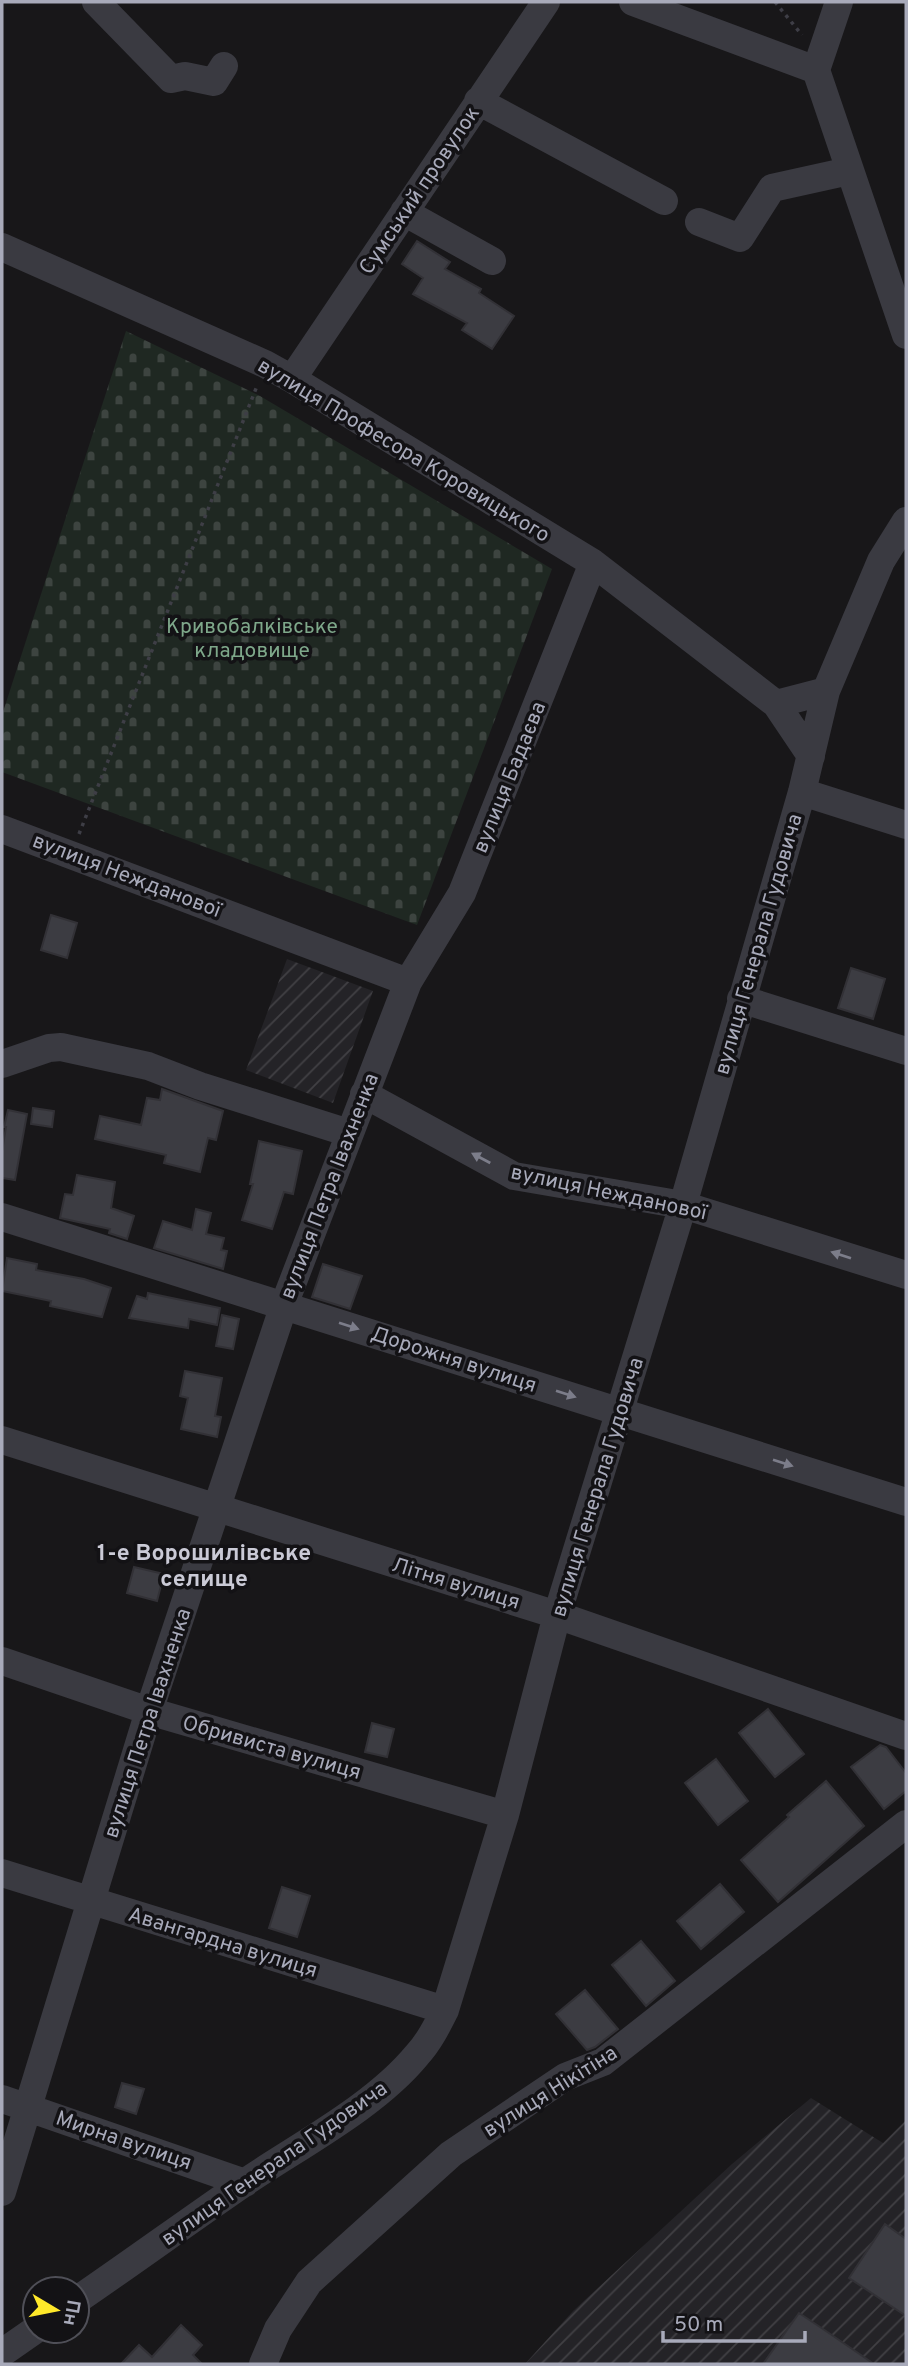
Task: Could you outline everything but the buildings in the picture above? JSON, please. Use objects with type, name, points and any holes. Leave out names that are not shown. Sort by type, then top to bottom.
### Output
[{"type":"street","points":[[96,2],[172,79],[185,76],[214,82],[224,66]]},
{"type":"street","name":"Сумський провулок","points":[[292,379],[546,2]]},
{"type":"street","points":[[633,2],[818,64]]},
{"type":"street","points":[[839,2],[818,64],[849,171],[906,335]]},
{"type":"street","points":[[478,102],[664,201]]},
{"type":"street","points":[[699,222],[740,238],[772,188],[849,171]]},
{"type":"street","points":[[404,212],[492,261]]},
{"type":"street","name":"вулиця Професора Коровицького","points":[[2,247],[265,364],[593,563],[776,704],[811,756]]},
{"type":"street","name":"вулиця Генерала Гудовича","points":[[91,2291],[369,2100],[394,2080],[417,2055],[434,2032],[445,2010],[505,1815],[557,1615],[683,1205],[802,792],[826,691],[894,565],[906,521]]},
{"type":"street","name":"вулиця Бадаєва","points":[[408,982],[444,925],[473,867],[593,563]]},
{"type":"street","points":[[776,704],[826,691]]},
{"type":"street","points":[[802,792],[906,825]]},
{"type":"street","name":"вулиця Нежданової","points":[[2,829],[408,982]]},
{"type":"street","name":"вулиця Петра Івахненка","points":[[2,2192],[149,1711],[284,1305],[408,982]]},
{"type":"street","points":[[741,999],[906,1051]]},
{"type":"street","points":[[2,1064],[49,1048],[61,1047],[148,1066],[200,1086],[349,1133]]},
{"type":"street","name":"вулиця Нежданової","points":[[364,1094],[514,1176],[683,1205],[906,1275]]},
{"type":"street","name":"Дорожня вулиця","points":[[2,1217],[906,1502]]},
{"type":"street","name":"Літня вулиця","points":[[2,1440],[557,1615],[906,1736]]},
{"type":"street","name":"Обривиста вулиця","points":[[2,1661],[149,1711],[505,1815]]},
{"type":"street","name":"вулиця Нікітіна","points":[[263,2364],[278,2329],[309,2282],[451,2154],[565,2077],[603,2062],[906,1824]]},
{"type":"street","name":"Авангардна вулиця","points":[[2,1873],[445,2010]]},
{"type":"street","name":"Мирна вулиця","points":[[2,2099],[245,2183]]},
{"type":"street","points":[[2,2353],[21,2340]]},
{"type":"path","points":[[775,2],[818,64]]},
{"type":"path","points":[[71,853],[265,364]]},
{"type":"shaded area","points":[[287,959],[373,991],[333,1103],[246,1070]]},
{"type":"shaded area","points":[[811,2098],[883,2143],[906,2120],[906,2364],[525,2364],[573,2311],[732,2164]]},
{"type":"green space","name":"Кривобалківське кладовище","points":[[126,331],[260,396],[552,569],[417,925],[2,772],[2,715]]},
{"type":"district","name":"1-е Ворошилівське селище","points":[[204,1565]]}]
